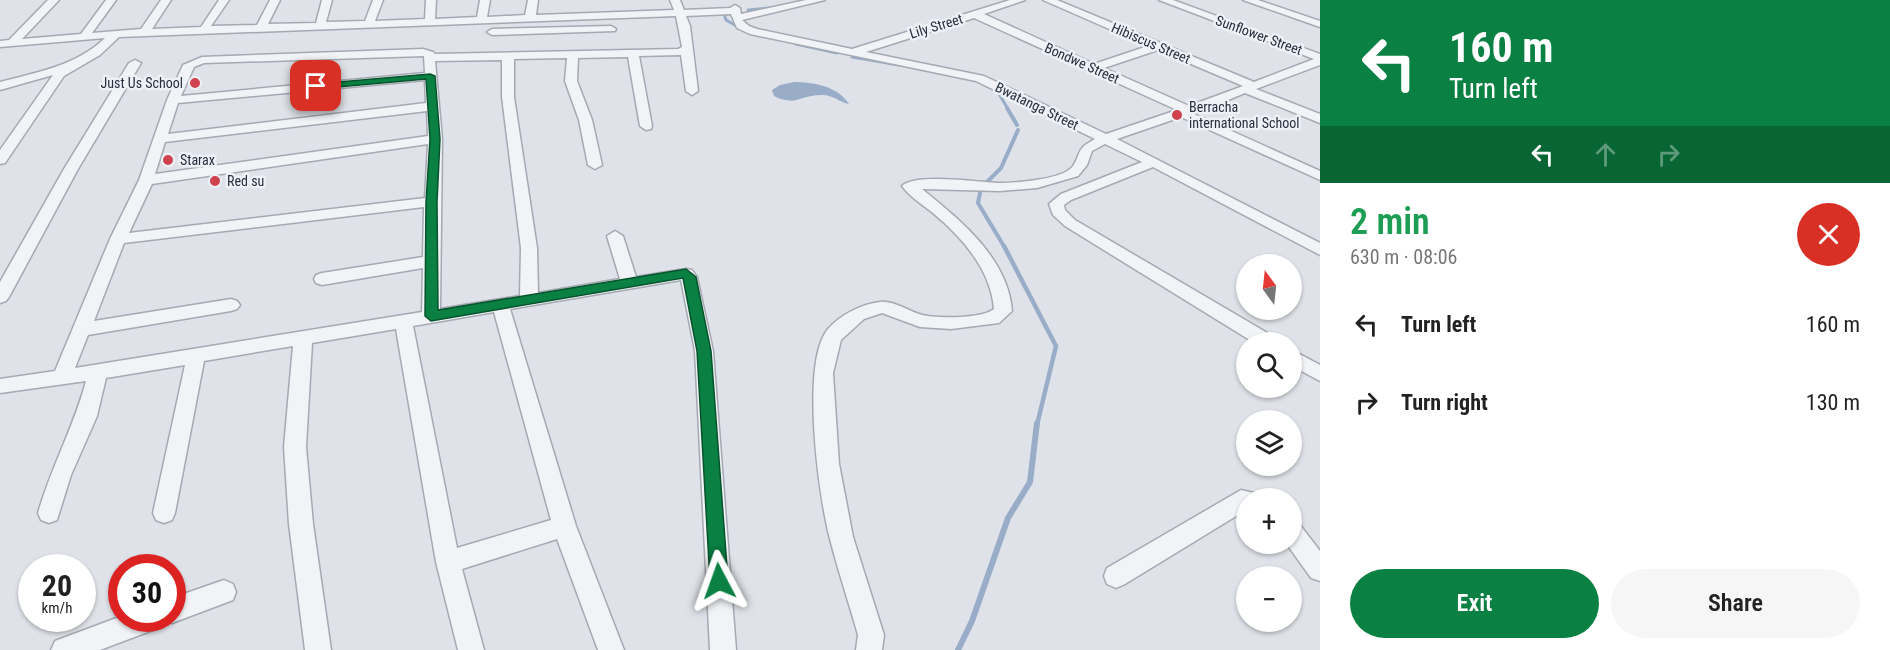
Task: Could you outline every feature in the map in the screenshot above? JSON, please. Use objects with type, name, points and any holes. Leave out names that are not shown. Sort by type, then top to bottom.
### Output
[{"type":"street","points":[[12,43],[54,0]]},
{"type":"street","points":[[84,37],[111,0]]},
{"type":"street","points":[[144,32],[166,0]]},
{"type":"street","points":[[203,31],[224,0]]},
{"type":"street","points":[[261,28],[275,0]]},
{"type":"street","points":[[320,26],[327,0]]},
{"type":"street","points":[[369,24],[378,0]]},
{"type":"street","points":[[430,23],[431,0]]},
{"type":"street","points":[[481,21],[485,0]]},
{"type":"street","points":[[530,19],[533,0]]},
{"type":"street","points":[[675,0],[680,14],[679,27],[686,50],[692,91]]},
{"type":"street","points":[[0,44],[117,33],[530,19],[567,13],[615,17],[680,14],[820,0]]},
{"type":"street","name":"Lily Street","points":[[851,53],[1020,0]]},
{"type":"street","name":"Hibiscus Street","points":[[1048,0],[1158,46],[1320,119]]},
{"type":"street","name":"Sunflower Street","points":[[1164,0],[1320,59]]},
{"type":"street","points":[[1248,0],[1320,24]]},
{"type":"street","points":[[615,1],[615,17]]},
{"type":"street","name":"Bwatanga Street","points":[[735,10],[738,23],[743,28],[851,53],[980,78],[1154,162],[1320,250]]},
{"type":"street","name":"Bondwe Street","points":[[975,14],[1320,176]]},
{"type":"street","points":[[484,33],[618,29]]},
{"type":"street","points":[[0,86],[67,68],[96,53],[117,33]]},
{"type":"street","points":[[1093,68],[1158,46]]},
{"type":"street","points":[[429,58],[633,54],[686,50]]},
{"type":"street","points":[[62,377],[118,239],[146,180],[173,100],[189,65],[202,60],[428,52],[435,139],[431,316]]},
{"type":"street","points":[[633,54],[646,126]]},
{"type":"street","points":[[573,55],[570,70],[571,86],[584,113],[594,165]]},
{"type":"street","points":[[508,56],[508,97],[529,248],[529,299]]},
{"type":"street","points":[[869,650],[871,635],[841,537],[828,464],[823,373],[832,340],[835,333],[858,315],[882,307],[920,321],[951,323],[993,320],[1003,311],[1003,300],[991,271],[975,244],[909,186],[927,183],[966,184],[1004,189],[1045,183],[1074,172],[1082,162],[1086,149],[1104,139],[1186,112],[1320,59]]},
{"type":"street","points":[[0,297],[70,169],[135,63]]},
{"type":"street","points":[[1304,66],[1320,72]]},
{"type":"street","points":[[0,160],[60,74],[67,68]]},
{"type":"street","points":[[173,100],[430,76]]},
{"type":"street","points":[[161,139],[433,106]]},
{"type":"street","points":[[146,180],[435,139]]},
{"type":"street","points":[[1154,162],[1066,197],[1056,204],[1058,212],[1070,223],[1250,332]]},
{"type":"street","points":[[118,239],[432,202]]},
{"type":"street","points":[[615,236],[629,282]]},
{"type":"street","points":[[322,279],[431,261]]},
{"type":"street","points":[[0,386],[98,372],[686,274],[689,277],[704,351],[723,650]]},
{"type":"street","points":[[500,304],[564,526],[611,650]]},
{"type":"street","points":[[80,330],[231,305]]},
{"type":"street","points":[[403,320],[448,562],[471,650]]},
{"type":"street","points":[[303,338],[295,447],[301,524],[318,650]]},
{"type":"street","points":[[164,513],[196,355]]},
{"type":"street","points":[[1302,363],[1320,374]]},
{"type":"street","points":[[49,513],[60,475],[87,416],[98,372]]},
{"type":"street","points":[[1116,576],[1236,503]]},
{"type":"street","points":[[448,562],[564,526]]},
{"type":"street","points":[[1302,546],[1320,570]]},
{"type":"street","points":[[186,606],[224,592]]},
{"type":"street","points":[[64,650],[114,632]]},
{"type":"water","points":[[794,82],[825,86],[838,93],[849,104],[825,95],[814,95],[793,101],[774,96],[772,90],[780,85]]},
{"type":"waterway","points":[[748,10],[769,8]]},
{"type":"waterway","points":[[724,14],[726,20],[742,29]]},
{"type":"waterway","points":[[796,44],[837,53]]},
{"type":"waterway","points":[[852,57],[899,65]]},
{"type":"waterway","points":[[996,89],[1008,109]]},
{"type":"waterway","points":[[1007,108],[1017,125]]},
{"type":"waterway","points":[[986,183],[1001,168],[1018,130]]},
{"type":"waterway","points":[[980,193],[978,203],[1005,248]]},
{"type":"waterway","points":[[1004,246],[1056,346],[1037,425]]},
{"type":"waterway","points":[[958,650],[972,621],[1008,518],[1030,482],[1037,423]]},
{"type":"place","name":"Just Us School","points":[[195,83]]},
{"type":"place","name":"Berracha international School","points":[[1177,115]]},
{"type":"place","name":"Starax","points":[[168,160]]},
{"type":"place","name":"Red su","points":[[215,181]]},
{"type":"route","points":[[316,86],[430,76],[435,139],[431,316],[629,282],[686,274],[689,277],[704,351],[719,581]]}]
